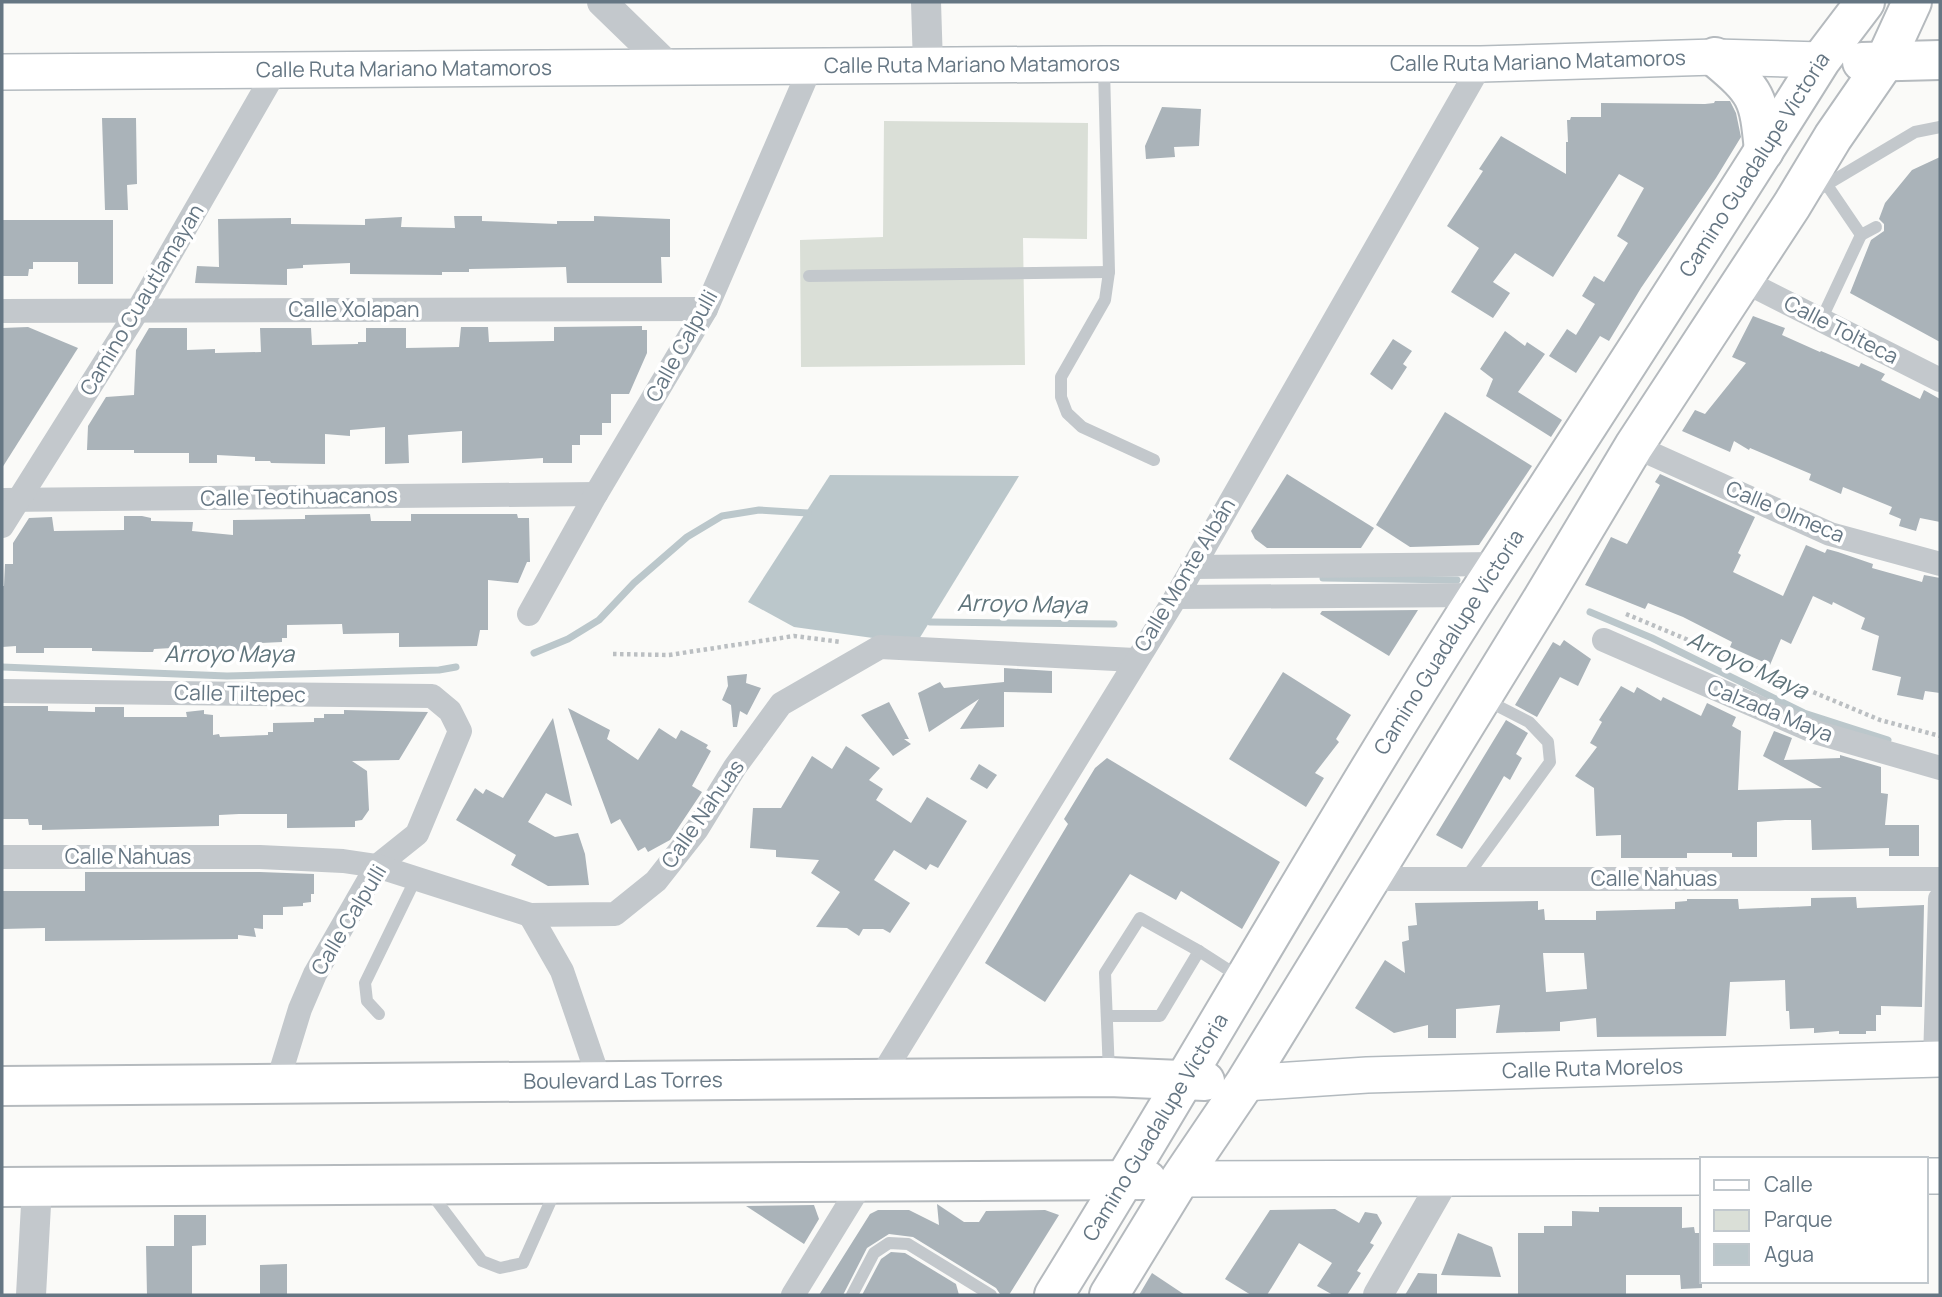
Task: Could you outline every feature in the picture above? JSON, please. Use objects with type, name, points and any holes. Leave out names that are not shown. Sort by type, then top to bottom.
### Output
[{"type":"main road","name":"Camino Guadalupe Victoria","points":[[1054,1295],[1488,580],[1821,60],[1864,2]]},
{"type":"main road","points":[[1109,1295],[1180,1179],[1245,1083],[1634,446],[1792,205],[1833,137],[1884,63],[1912,2]]},
{"type":"main road","name":"Calle Ruta Mariano Matamoros","points":[[2,72],[1481,64],[1715,57],[1884,63],[1940,60]]},
{"type":"main road","points":[[1715,57],[1742,79],[1755,96],[1761,117],[1764,151]]},
{"type":"main road","name":"Calle Ruta Morelos","points":[[1245,1083],[1367,1074],[1937,1059]]},
{"type":"main road","name":"Boulevard Las Torres","points":[[2,1086],[1110,1077],[1245,1083]]},
{"type":"main road","points":[[20,1187],[1700,1177]]},
{"type":"street","points":[[602,2],[669,67]]},
{"type":"street","points":[[926,2],[928,65]]},
{"type":"street","name":"Calle Monte Albán","points":[[879,1080],[1175,597],[1481,64]]},
{"type":"street","name":"Calle Calpulli","points":[[529,614],[596,494],[706,309],[811,66]]},
{"type":"street","name":"Camino Cuautlamayan","points":[[2,526],[10,500],[138,310],[276,70]]},
{"type":"street","name":"Calle Tolteca","points":[[1742,280],[1822,318],[1940,380]]},
{"type":"street","name":"Calle Xolapan","points":[[2,311],[706,309]]},
{"type":"street","name":"Calle Olmeca","points":[[1634,446],[1830,534],[1940,564]]},
{"type":"street","name":"Calle Teotihuacanos","points":[[10,500],[596,494]]},
{"type":"street","points":[[1192,567],[1488,580]]},
{"type":"street","points":[[1175,597],[1488,580]]},
{"type":"street","name":"Calzada Maya","points":[[1604,640],[1815,732],[1940,768]]},
{"type":"street","points":[[880,647],[1135,660]]},
{"type":"street","name":"Calle Nahuas","points":[[2,857],[305,858],[377,866],[530,915],[615,914],[656,881],[697,829],[735,767],[781,704],[880,647]]},
{"type":"street","name":"Calle Tiltepec","points":[[2,691],[432,696],[450,711],[460,731]]},
{"type":"street","name":"Calle Calpulli","points":[[277,1084],[296,1018],[315,974],[377,866],[417,834],[460,731]]},
{"type":"street","name":"Calle Nahuas","points":[[1369,879],[1940,880]]},
{"type":"street","points":[[1937,1059],[1940,899]]},
{"type":"street","points":[[530,915],[562,971],[600,1082]]},
{"type":"street","points":[[1378,1295],[1445,1178]]},
{"type":"street","points":[[793,1295],[863,1181]]},
{"type":"street","points":[[20,1187],[31,1295]]},
{"type":"lane","points":[[1104,64],[1109,272],[1105,300],[1061,377],[1061,397],[1067,414],[1082,427],[1154,460]]},
{"type":"lane","points":[[1792,205],[1915,132],[1940,127]]},
{"type":"lane","points":[[1827,185],[1861,235]]},
{"type":"lane","points":[[1822,318],[1861,235],[1876,227]]},
{"type":"lane","points":[[809,276],[1109,272]]},
{"type":"lane","points":[[1465,879],[1550,762],[1548,742],[1529,722],[1481,698]]},
{"type":"lane","points":[[379,1014],[367,1001],[365,984],[416,878]]},
{"type":"lane","points":[[1110,1077],[1105,973],[1140,918],[1244,980]]},
{"type":"lane","points":[[1107,1016],[1160,1016],[1199,951]]},
{"type":"lane","points":[[424,1184],[482,1261],[500,1268],[523,1262],[559,1183]]},
{"type":"lane","points":[[852,1295],[874,1253],[888,1243],[908,1244],[991,1295]]},
{"type":"path","name":"Calzada Maya","points":[[1626,614],[1880,720],[1940,736]]},
{"type":"path","points":[[612,654],[669,655],[794,636],[880,647]]},
{"type":"green space","points":[[884,121],[1088,123],[1087,239],[1023,238],[1025,365],[801,367],[800,240],[883,237]]},
{"type":"water","points":[[830,475],[1019,476],[916,644],[794,627],[748,602]]},
{"type":"building","points":[[1730,101],[1736,113],[1741,137],[1609,341],[1600,336],[1576,373],[1549,356],[1567,329],[1576,335],[1595,304],[1582,296],[1594,276],[1604,282],[1628,243],[1617,236],[1644,188],[1619,174],[1553,277],[1515,253],[1493,282],[1510,293],[1493,318],[1451,292],[1479,248],[1447,226],[1483,171],[1479,169],[1501,136],[1566,174],[1567,120],[1571,117],[1601,117],[1601,103],[1705,104]]},
{"type":"building","points":[[1162,107],[1201,109],[1199,146],[1174,147],[1175,157],[1146,159],[1145,146]]},
{"type":"building","points":[[102,118],[136,118],[137,184],[127,185],[128,210],[105,210]]},
{"type":"building","points":[[1940,157],[1940,342],[1850,293],[1871,240],[1884,231],[1884,224],[1879,219],[1885,203],[1912,170]]},
{"type":"building","points":[[454,216],[482,216],[482,221],[557,224],[557,221],[594,221],[594,216],[670,219],[670,257],[661,257],[662,283],[567,283],[566,267],[469,269],[469,272],[442,272],[442,275],[350,274],[350,263],[303,265],[303,268],[287,269],[287,285],[195,283],[197,266],[219,267],[218,219],[291,218],[291,224],[365,225],[365,219],[402,217],[401,227],[455,228]]},
{"type":"building","points":[[2,220],[113,220],[113,284],[78,284],[78,262],[33,262],[33,269],[29,269],[28,276],[2,276]]},
{"type":"building","points":[[1753,316],[1785,328],[1782,335],[1820,352],[1859,367],[1861,363],[1885,374],[1881,380],[1920,399],[1924,390],[1940,399],[1940,522],[1920,518],[1916,531],[1899,526],[1901,519],[1889,514],[1892,507],[1843,487],[1841,494],[1809,480],[1811,474],[1750,448],[1749,450],[1734,441],[1730,452],[1682,431],[1695,410],[1705,414],[1746,363],[1732,357]]},
{"type":"building","points":[[642,326],[642,330],[647,330],[647,353],[629,394],[611,394],[611,423],[602,423],[602,435],[580,435],[580,445],[572,445],[572,463],[543,463],[543,458],[462,463],[462,431],[408,435],[409,463],[385,464],[385,427],[350,430],[350,436],[325,434],[325,464],[271,463],[255,461],[255,457],[217,455],[217,463],[189,463],[189,453],[87,450],[88,426],[106,397],[134,395],[136,350],[149,328],[187,328],[187,350],[215,349],[215,353],[261,352],[260,328],[311,328],[312,345],[358,344],[366,342],[366,328],[406,328],[406,348],[459,347],[461,327],[488,327],[489,342],[554,341],[554,327]]},
{"type":"building","points":[[28,327],[78,348],[2,468],[2,328]]},
{"type":"building","points":[[1505,331],[1525,346],[1527,342],[1545,354],[1518,392],[1562,420],[1551,437],[1486,396],[1493,379],[1480,369]]},
{"type":"building","points":[[1393,339],[1412,351],[1403,364],[1407,367],[1392,390],[1370,374]]},
{"type":"building","points":[[1445,412],[1532,466],[1479,545],[1410,547],[1376,525]]},
{"type":"building","points":[[1287,474],[1374,528],[1361,548],[1267,548],[1255,539],[1251,531]]},
{"type":"building","points":[[1660,474],[1755,517],[1738,553],[1741,555],[1733,572],[1783,596],[1806,545],[1825,553],[1827,549],[1838,552],[1873,564],[1872,568],[1922,582],[1924,575],[1940,578],[1940,693],[1925,691],[1923,700],[1897,695],[1901,677],[1872,670],[1879,636],[1861,629],[1865,618],[1833,602],[1832,605],[1813,596],[1791,644],[1781,639],[1770,665],[1730,647],[1732,642],[1683,617],[1648,603],[1645,609],[1585,585],[1611,537],[1627,544],[1660,485],[1655,482]]},
{"type":"building","points":[[370,514],[371,521],[411,521],[411,514],[517,514],[518,518],[529,518],[530,562],[527,562],[518,583],[488,580],[488,630],[480,630],[477,646],[399,647],[399,633],[343,634],[342,624],[287,625],[287,638],[282,638],[282,642],[261,643],[261,651],[209,652],[208,646],[154,649],[153,652],[44,648],[44,653],[16,653],[16,646],[2,647],[2,586],[5,564],[13,564],[13,543],[29,518],[52,517],[54,531],[124,530],[124,516],[142,516],[151,518],[151,521],[193,522],[192,531],[233,535],[233,520],[305,519],[305,515]]},
{"type":"building","points":[[1418,610],[1389,656],[1320,614],[1322,611]]},
{"type":"building","points":[[1564,640],[1591,659],[1578,686],[1560,677],[1537,717],[1515,705],[1553,642],[1560,646]]},
{"type":"building","points":[[1004,668],[1052,671],[1052,693],[1004,692],[1004,727],[960,729],[979,699],[929,732],[918,693],[940,682],[944,688],[1004,682]]},
{"type":"building","points":[[1283,672],[1351,715],[1336,739],[1339,742],[1315,773],[1324,778],[1306,807],[1229,759]]},
{"type":"building","points":[[747,674],[746,683],[761,688],[747,715],[740,711],[737,727],[733,727],[731,705],[722,700],[728,686],[727,676]]},
{"type":"building","points":[[1621,686],[1634,693],[1637,687],[1661,701],[1663,697],[1701,716],[1707,703],[1736,717],[1732,726],[1741,731],[1738,790],[1822,788],[1763,756],[1774,731],[1792,738],[1784,760],[1840,758],[1840,755],[1881,767],[1881,793],[1888,794],[1885,825],[1919,825],[1919,856],[1889,856],[1889,848],[1812,850],[1811,820],[1785,820],[1757,822],[1757,857],[1732,857],[1732,853],[1687,853],[1687,858],[1621,858],[1621,835],[1596,836],[1594,788],[1575,776],[1597,747],[1590,743],[1602,722],[1599,720]]},
{"type":"building","points":[[889,702],[909,739],[904,739],[911,744],[893,756],[861,715]]},
{"type":"building","points":[[2,706],[48,706],[48,711],[95,712],[95,707],[124,707],[124,717],[187,717],[186,712],[204,710],[204,714],[213,715],[213,735],[219,734],[220,737],[268,735],[268,732],[273,732],[273,723],[314,722],[314,718],[324,718],[324,714],[344,714],[344,710],[428,712],[399,760],[352,761],[367,771],[369,810],[362,820],[355,821],[355,827],[287,828],[287,814],[239,814],[219,815],[219,826],[42,830],[42,825],[29,825],[28,819],[2,819]]},
{"type":"building","points":[[568,708],[610,730],[607,739],[638,760],[659,728],[676,739],[681,730],[708,745],[706,748],[711,751],[692,786],[702,792],[670,840],[648,852],[645,847],[638,851],[620,819],[611,824]]},
{"type":"building","points":[[553,718],[572,806],[546,793],[528,822],[555,837],[578,833],[585,854],[589,885],[548,886],[511,865],[516,855],[456,820],[475,788],[483,794],[486,789],[503,798]]},
{"type":"building","points":[[1506,720],[1528,733],[1516,754],[1522,758],[1510,780],[1504,776],[1462,849],[1436,835]]},
{"type":"building","points":[[846,746],[880,768],[869,780],[883,789],[876,800],[911,823],[927,797],[967,821],[938,868],[930,864],[926,870],[894,850],[874,880],[910,903],[890,933],[883,929],[863,929],[859,936],[847,928],[816,927],[840,892],[811,873],[819,860],[776,857],[776,850],[750,848],[753,808],[781,808],[812,756],[832,769]]},
{"type":"building","points":[[1107,758],[1280,862],[1242,929],[1181,891],[1176,900],[1130,874],[1045,1002],[985,963],[1068,824],[1064,819],[1095,768]]},
{"type":"building","points":[[979,764],[997,775],[987,789],[970,779]]},
{"type":"building","points":[[85,872],[314,874],[314,894],[311,894],[311,902],[303,903],[303,906],[283,907],[283,915],[263,915],[263,929],[254,928],[256,937],[238,935],[238,939],[45,941],[45,928],[2,929],[2,891],[85,891]]},
{"type":"building","points":[[1856,897],[1857,908],[1924,905],[1922,1007],[1881,1006],[1881,1015],[1876,1015],[1876,1031],[1866,1031],[1866,1034],[1839,1034],[1839,1031],[1814,1033],[1814,1028],[1790,1029],[1789,1011],[1786,1011],[1785,980],[1730,982],[1726,1036],[1597,1037],[1596,1018],[1560,1022],[1560,1031],[1496,1033],[1500,1005],[1456,1009],[1456,1038],[1428,1038],[1428,1025],[1394,1033],[1355,1008],[1385,960],[1405,973],[1402,942],[1409,940],[1408,926],[1417,925],[1415,903],[1538,901],[1538,910],[1544,909],[1545,920],[1596,920],[1596,911],[1675,909],[1675,902],[1687,899],[1738,899],[1739,909],[1811,906],[1811,898]],"holes":[[[1543,953],[1584,953],[1587,989],[1546,992]]]},
{"type":"building","points":[[937,1204],[964,1222],[979,1222],[986,1211],[1045,1210],[1059,1215],[1009,1295],[1000,1294],[996,1288],[913,1237],[889,1234],[867,1248],[843,1295],[819,1295],[870,1214],[878,1210],[909,1210],[939,1225]]},
{"type":"building","points":[[814,1205],[819,1219],[804,1244],[746,1206]]},
{"type":"building","points":[[1599,1207],[1682,1207],[1682,1228],[1694,1227],[1695,1233],[1700,1233],[1702,1288],[1681,1289],[1680,1275],[1626,1275],[1626,1295],[1518,1295],[1518,1233],[1544,1233],[1544,1226],[1572,1226],[1572,1211],[1599,1212]]},
{"type":"building","points":[[1335,1209],[1359,1223],[1365,1212],[1377,1214],[1382,1223],[1370,1243],[1374,1245],[1357,1271],[1361,1273],[1347,1295],[1333,1295],[1317,1286],[1332,1263],[1299,1243],[1267,1295],[1251,1295],[1225,1279],[1270,1210]]},
{"type":"building","points":[[174,1215],[206,1215],[206,1245],[192,1246],[192,1295],[147,1295],[146,1246],[174,1246]]},
{"type":"building","points":[[1458,1233],[1492,1247],[1501,1277],[1441,1275]]},
{"type":"building","points":[[891,1252],[905,1253],[956,1284],[959,1295],[862,1295],[881,1259]]},
{"type":"building","points":[[287,1264],[287,1295],[260,1295],[260,1265]]},
{"type":"building","points":[[1152,1273],[1185,1295],[1139,1295]]},
{"type":"building","points":[[1418,1273],[1437,1274],[1437,1295],[1405,1295]]},
{"type":"waterway","name":"Arroyo Maya","points":[[534,653],[568,639],[599,620],[634,583],[687,537],[722,516],[759,510],[808,513]]},
{"type":"waterway","name":"Arroyo Maya","points":[[1323,578],[1457,580]]},
{"type":"waterway","name":"Arroyo Maya","points":[[1590,612],[1652,638],[1804,713],[1888,740]]},
{"type":"waterway","name":"Arroyo Maya","points":[[930,622],[1114,624]]},
{"type":"waterway","name":"Arroyo Maya","points":[[2,667],[227,676],[439,670],[456,667]]}]
